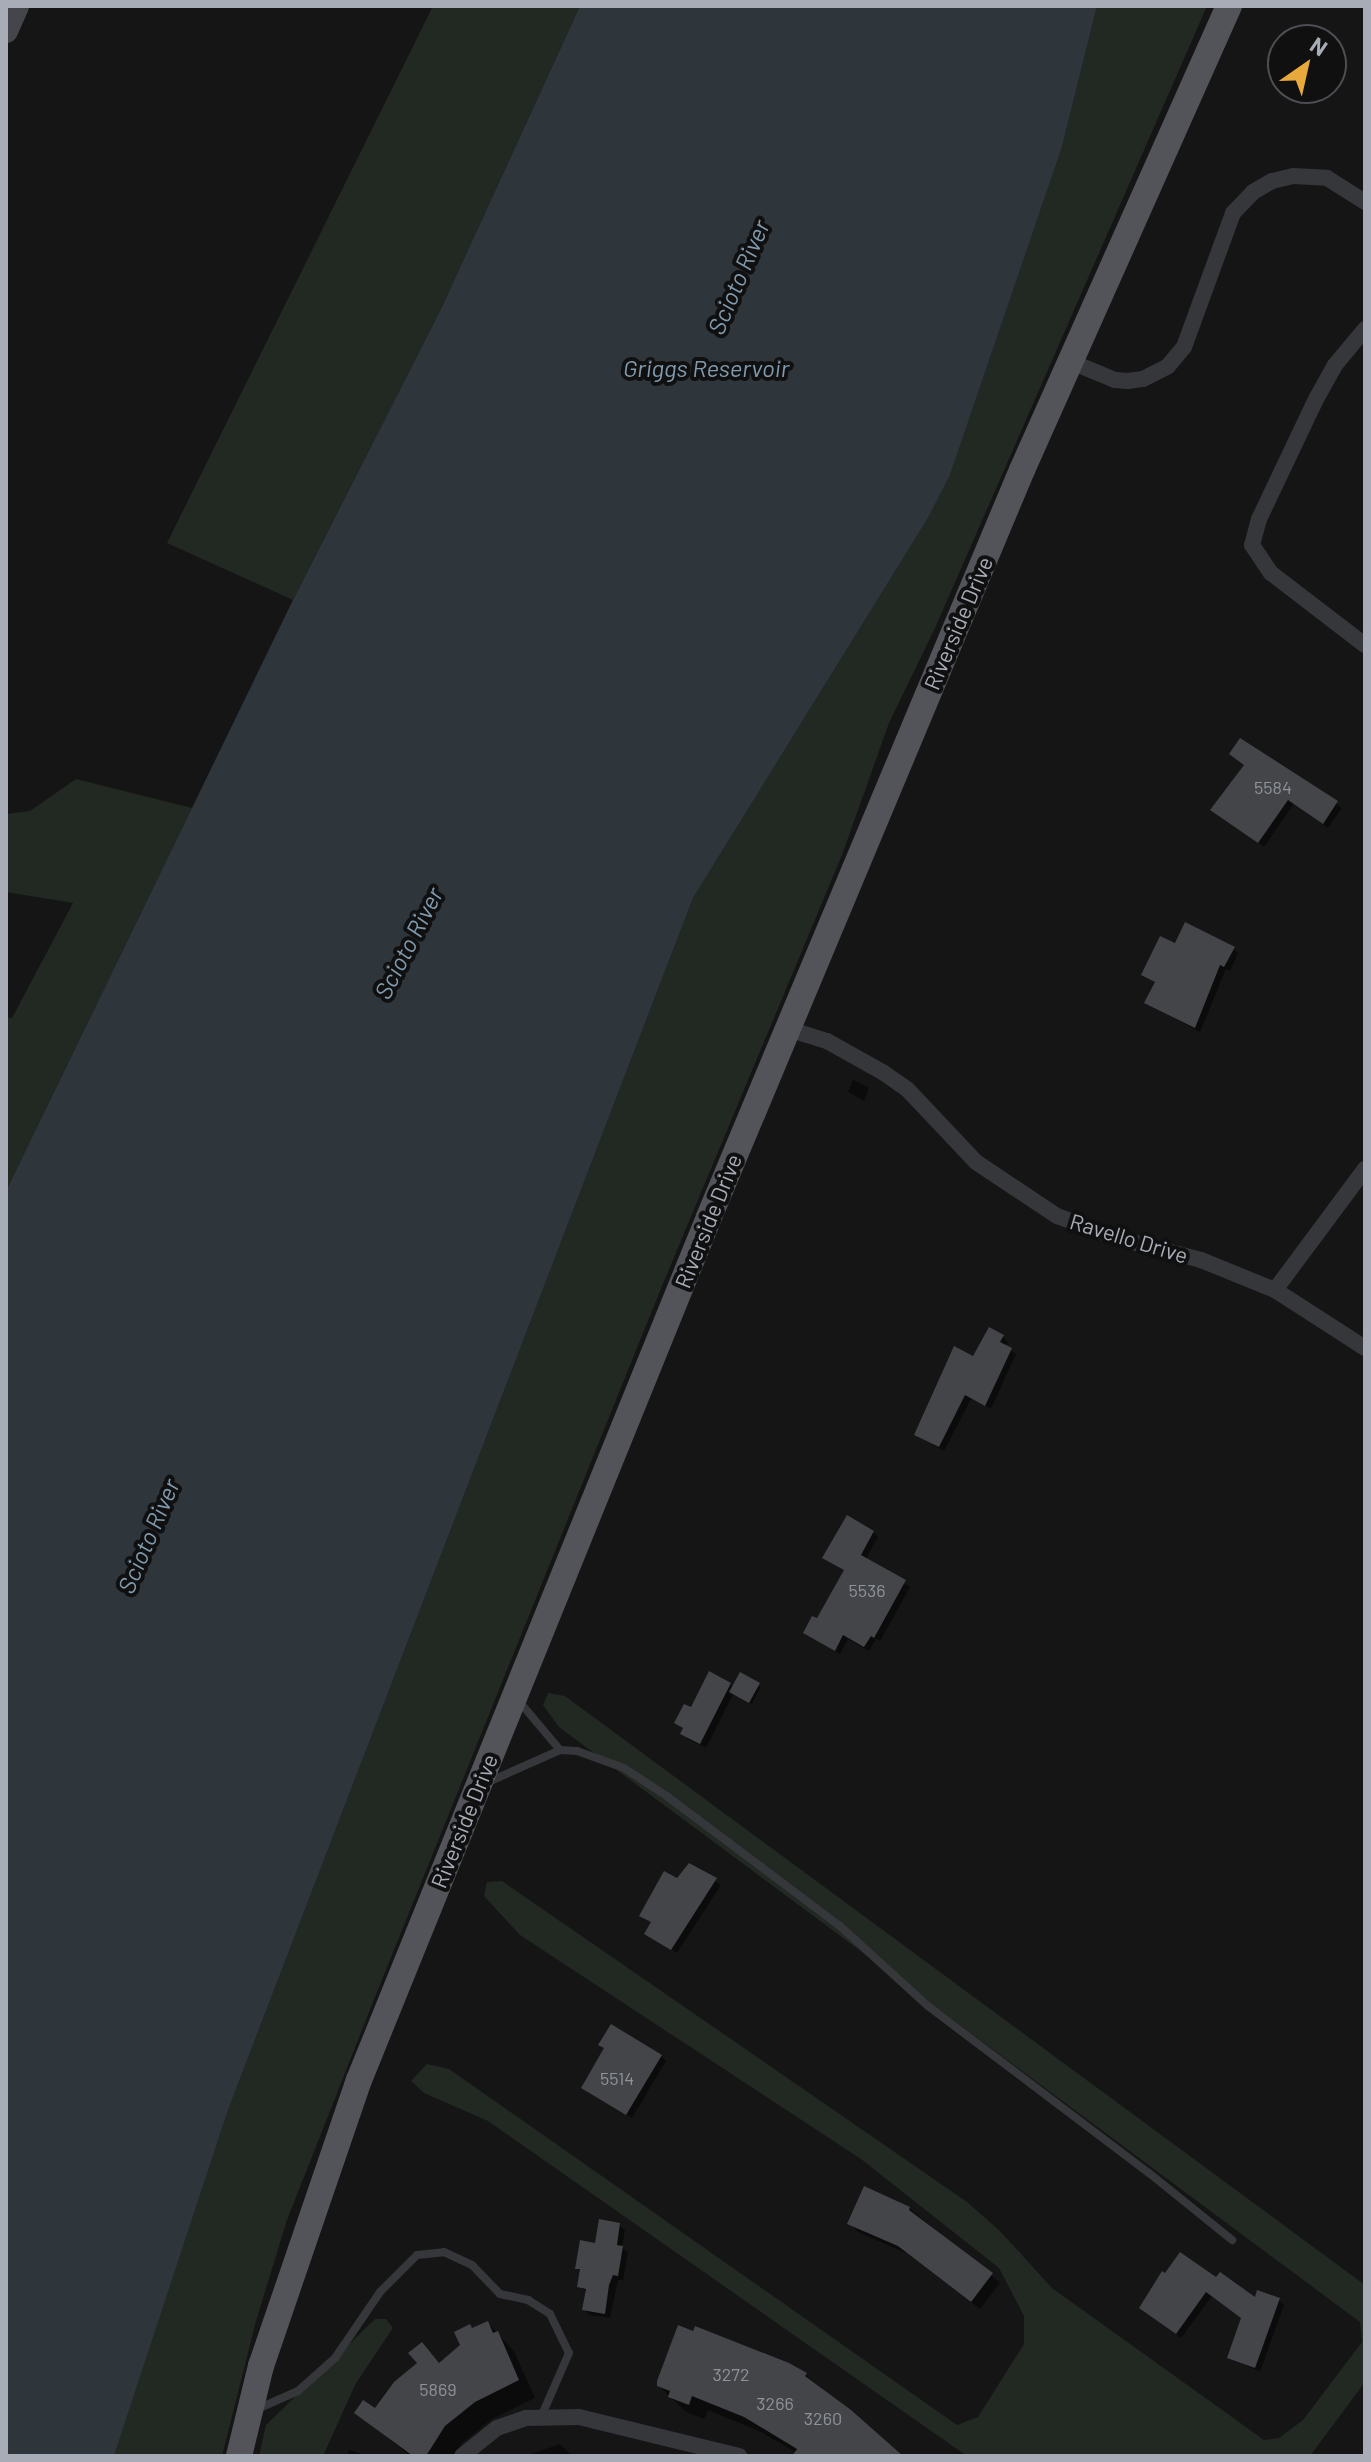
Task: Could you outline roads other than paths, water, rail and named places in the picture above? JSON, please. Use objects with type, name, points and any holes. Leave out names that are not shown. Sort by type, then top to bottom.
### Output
[{"type":"main road","points":[[6,31],[17,6]]},
{"type":"main road","name":"Riverside Drive","points":[[239,2456],[261,2366],[359,2080],[788,1029],[1069,361],[1229,6]]},
{"type":"street","points":[[1069,361],[1128,381],[1143,379],[1168,366],[1184,347],[1233,213],[1253,192],[1272,181],[1293,176],[1327,178],[1365,202]]},
{"type":"street","points":[[1365,329],[1335,365],[1317,397],[1265,505],[1252,545],[1271,573],[1365,645]]},
{"type":"street","name":"Ravello Drive","points":[[788,1029],[827,1041],[884,1073],[908,1090],[976,1162],[1057,1216],[1117,1238],[1201,1260],[1275,1290],[1365,1348]]},
{"type":"street","points":[[1275,1290],[1365,1169]]},
{"type":"street","points":[[462,2456],[497,2428],[526,2418],[541,2417],[579,2417],[739,2456]]},
{"type":"lane","points":[[515,1696],[560,1750]]},
{"type":"lane","points":[[478,1786],[560,1750],[577,1751],[624,1768],[668,1797],[840,1926],[928,2006],[1149,2173],[1232,2240]]},
{"type":"lane","points":[[250,2412],[298,2391],[335,2358],[380,2292],[417,2255],[444,2252],[472,2265],[500,2294],[528,2300],[550,2314],[569,2353],[541,2417]]},
{"type":"water","name":"Griggs Reservoir","points":[[580,6],[1097,6],[1062,147],[950,475],[928,518],[693,898],[228,2110],[114,2456],[6,2456],[6,1191],[293,600],[441,309]]},
{"type":"water label","name":"Scioto River","points":[[738,277]]},
{"type":"water label","name":"Scioto River","points":[[408,943]]},
{"type":"water label","name":"Scioto River","points":[[148,1536]]}]
